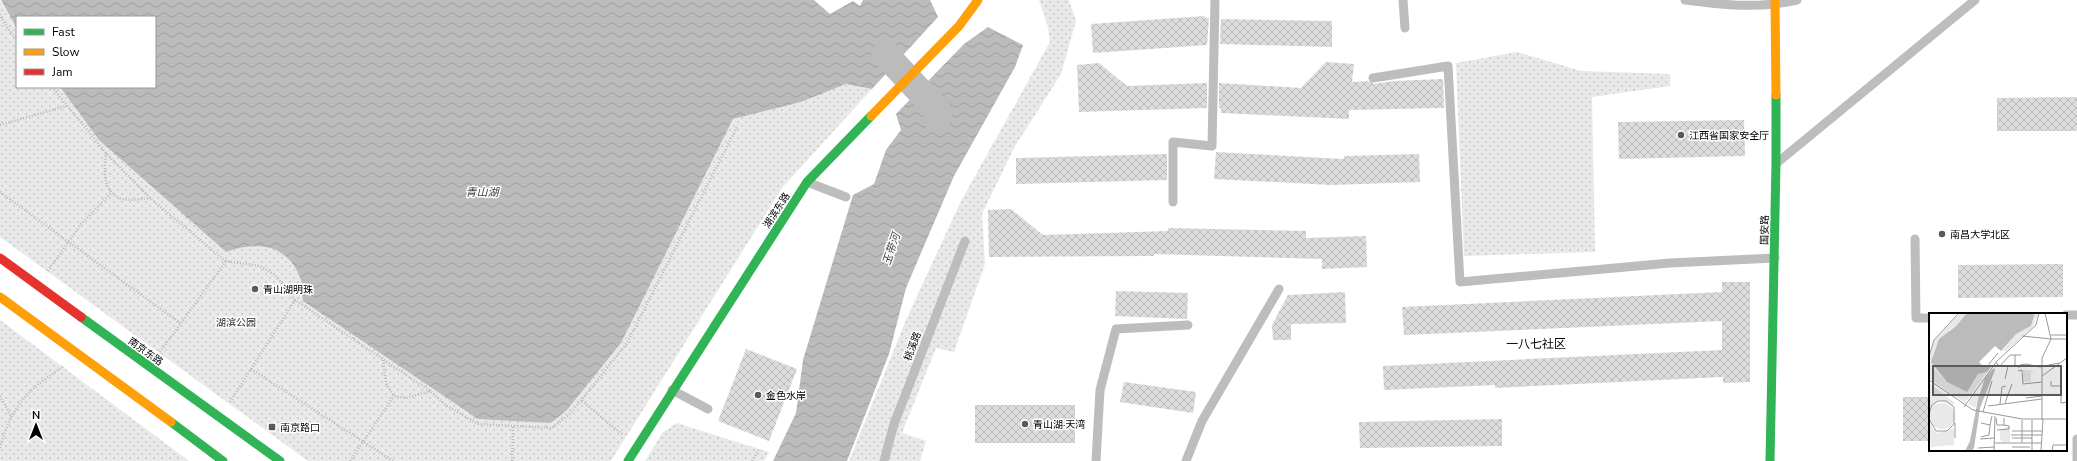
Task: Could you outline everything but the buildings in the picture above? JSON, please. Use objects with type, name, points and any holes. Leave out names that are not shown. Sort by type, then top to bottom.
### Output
[{"type":"street","name":"湖滨东路","points":[[628,461],[672,390],[807,182],[960,26],[978,0]]},
{"type":"street","name":"国安路","points":[[1770,461],[1775,258],[1775,3]]},
{"type":"street","name":"南京东路","points":[[0,258],[280,461]]},
{"type":"street","points":[[0,297],[223,461]]},
{"type":"lane","points":[[1173,202],[1173,142],[1212,146],[1215,0]]},
{"type":"lane","points":[[1403,0],[1405,28]]},
{"type":"lane","points":[[1685,0],[1736,7],[1797,0]]},
{"type":"lane","points":[[1776,163],[1974,0]]},
{"type":"lane","points":[[1373,78],[1448,66],[1460,282],[1670,263],[1775,258]]},
{"type":"lane","points":[[807,182],[846,197]]},
{"type":"lane","points":[[1914,239],[1916,318],[1929,318]]},
{"type":"lane","name":"桃溪路","points":[[884,461],[894,424],[965,241]]},
{"type":"lane","points":[[1186,461],[1202,421],[1279,289]]},
{"type":"lane","points":[[1096,461],[1100,390],[1116,329],[1188,325]]},
{"type":"lane","points":[[672,390],[708,409]]},
{"type":"lane","points":[[2077,439],[2077,461]]},
{"type":"path","points":[[0,14],[16,38]]},
{"type":"path","points":[[53,88],[66,106],[106,152],[150,198],[226,261],[260,266],[275,276],[295,300],[430,391],[447,406],[478,424],[513,426],[552,428],[571,413],[582,401],[627,343],[737,127]]},
{"type":"path","points":[[0,125],[66,106]]},
{"type":"path","points":[[106,152],[104,169],[106,180],[112,192],[121,199],[150,198]]},
{"type":"path","points":[[0,192],[180,324]]},
{"type":"path","points":[[48,272],[80,224],[112,192]]},
{"type":"path","points":[[160,353],[226,261]]},
{"type":"path","points":[[229,403],[295,300]]},
{"type":"path","points":[[0,448],[11,416],[27,393],[80,355]]},
{"type":"path","points":[[383,360],[386,383],[394,396],[406,398],[417,397],[430,391]]},
{"type":"path","points":[[251,369],[393,461]]},
{"type":"path","points":[[0,396],[11,416]]},
{"type":"path","points":[[350,461],[394,396]]},
{"type":"path","points":[[582,401],[637,447]]},
{"type":"path","points":[[512,461],[513,426]]},
{"type":"path","points":[[752,461],[759,449]]},
{"type":"green space","name":"湖滨公园","points":[[0,0],[16,27],[16,88],[61,88],[99,140],[226,252],[253,245],[267,245],[280,250],[290,260],[302,280],[551,423],[567,410],[621,343],[733,119],[801,102],[846,84],[872,89],[782,188],[611,461],[308,461],[0,237]]},
{"type":"green space","points":[[1039,0],[1069,0],[1076,21],[1061,74],[1014,148],[982,214],[985,264],[954,352],[936,348],[902,433],[926,441],[920,461],[849,461],[906,320],[961,201],[1050,42],[1048,27]]},
{"type":"green space","points":[[1517,52],[1581,71],[1670,74],[1670,86],[1592,97],[1595,252],[1464,256],[1456,63]]},
{"type":"green space","points":[[0,320],[189,461],[0,461]]},
{"type":"green space","points":[[677,423],[769,452],[764,461],[645,461],[663,432]]},
{"type":"water","name":"青山湖","points":[[1,0],[814,0],[830,14],[853,1],[860,6],[863,0],[930,0],[938,17],[872,89],[846,84],[801,102],[733,119],[621,343],[567,410],[551,423],[478,419],[303,301],[302,282],[295,268],[280,252],[271,248],[249,246],[226,252],[99,140],[61,88],[156,88],[156,16],[16,16],[16,27]]},
{"type":"water","points":[[988,27],[1023,45],[1015,67],[954,176],[906,288],[889,354],[847,461],[773,461],[796,413],[803,360],[853,195],[874,184],[886,150],[901,130],[896,114],[964,44]]},
{"type":"waterway","name":"玉带河","points":[[885,54],[939,112],[937,119]]},
{"type":"traffic: fast","points":[[1770,461],[1776,95]]},
{"type":"traffic: fast","points":[[628,461],[807,182],[871,116]]},
{"type":"traffic: fast","points":[[81,317],[280,461]]},
{"type":"traffic: fast","points":[[171,422],[223,461]]},
{"type":"traffic: slow","points":[[871,116],[959,26],[978,0]]},
{"type":"traffic: slow","points":[[1775,0],[1776,95]]},
{"type":"traffic: slow","points":[[0,297],[171,422]]},
{"type":"traffic: jam","points":[[0,258],[81,317]]},
{"type":"place","name":"江西省国家安全厅","points":[[1681,135]]},
{"type":"place","name":"南昌大学北区","points":[[1942,234]]},
{"type":"place","name":"青山湖明珠","points":[[255,289]]},
{"type":"place","name":"金色水岸","points":[[758,395]]},
{"type":"place","name":"青山湖·天湾","points":[[1025,424]]},
{"type":"place","name":"南京路口","points":[[272,427]]},
{"type":"district","name":"一八七社区","points":[[1536,344]]}]
